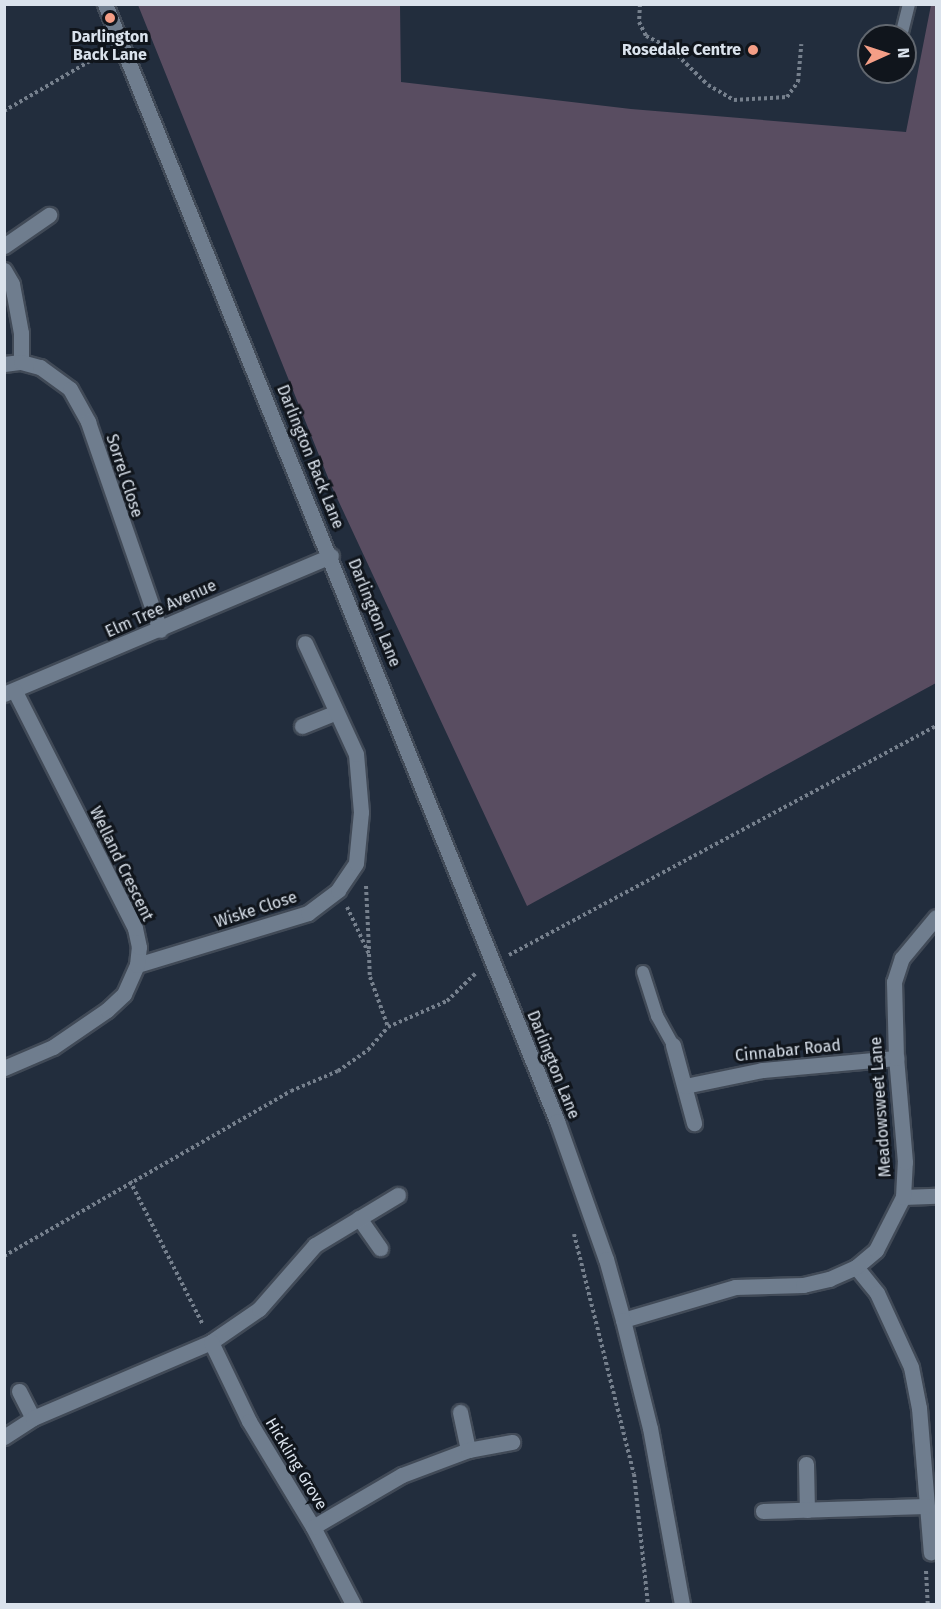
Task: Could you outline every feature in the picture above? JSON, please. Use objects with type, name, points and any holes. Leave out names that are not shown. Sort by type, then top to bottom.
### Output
[{"type":"street","name":"Darlington Back Lane","points":[[105,4],[331,556]]},
{"type":"street","points":[[4,246],[49,215]]},
{"type":"street","points":[[4,270],[12,284],[19,324],[21,362]]},
{"type":"street","name":"Sorrel Close","points":[[4,364],[21,362],[40,367],[68,386],[88,422],[160,630]]},
{"type":"street","name":"Elm Tree Avenue","points":[[10,692],[331,556]]},
{"type":"street","name":"Darlington Lane","points":[[331,556],[496,963],[606,1259],[650,1428],[682,1605]]},
{"type":"street","name":"Wiske Close","points":[[137,965],[308,913],[338,890],[356,863],[360,812],[356,754],[305,644]]},
{"type":"street","name":"Welland Crescent","points":[[4,1068],[53,1047],[102,1014],[124,994],[137,965],[139,947],[135,928],[10,692]]},
{"type":"street","points":[[302,726],[336,712]]},
{"type":"street","name":"Meadowsweet Lane","points":[[623,1320],[735,1287],[803,1285],[829,1279],[856,1267],[876,1250],[903,1197],[905,1162],[896,1058],[894,982],[902,958],[936,917]]},
{"type":"street","points":[[673,1045],[694,1123]]},
{"type":"street","name":"Cinnabar Road","points":[[685,1086],[762,1070],[896,1058]]},
{"type":"street","points":[[4,1437],[33,1418],[210,1342],[259,1310],[315,1245],[398,1194]]},
{"type":"street","points":[[903,1197],[936,1196]]},
{"type":"street","points":[[359,1218],[380,1248]]},
{"type":"street","points":[[856,1267],[882,1302],[911,1367],[919,1408],[931,1553]]},
{"type":"street","name":"Hickling Grove","points":[[210,1342],[249,1422],[313,1527],[353,1605]]},
{"type":"street","points":[[19,1391],[33,1418]]},
{"type":"street","points":[[460,1412],[468,1450]]},
{"type":"street","points":[[313,1527],[402,1475],[468,1450],[512,1442]]},
{"type":"street","points":[[806,1464],[807,1510]]},
{"type":"street","points":[[763,1511],[926,1506]]},
{"type":"lane","points":[[904,24],[909,4]]},
{"type":"lane","points":[[643,972],[657,1016],[673,1045]]},
{"type":"path","points":[[640,4],[639,22],[646,36],[669,47],[708,85],[734,100],[778,100],[787,97],[798,82],[801,44]]},
{"type":"path","points":[[4,111],[95,58]]},
{"type":"path","points":[[4,1256],[130,1181],[291,1091],[338,1071],[368,1050],[388,1027],[447,1001],[477,972],[936,726]]},
{"type":"path","points":[[366,880],[370,977],[388,1027]]},
{"type":"path","points":[[338,890],[369,954]]},
{"type":"path","points":[[477,972],[480,981]]},
{"type":"path","points":[[130,1181],[210,1342]]},
{"type":"path","points":[[573,1232],[634,1474],[648,1605]]},
{"type":"path","points":[[928,1605],[926,1563],[931,1553]]},
{"type":"shaded area","points":[[138,5],[400,5],[401,82],[631,109],[906,132],[931,5],[936,5],[936,683],[527,906],[331,485]]},
{"type":"place","name":"Darlington Back Lane","points":[[110,18]]},
{"type":"place","name":"Rosedale Centre","points":[[753,50]]}]
